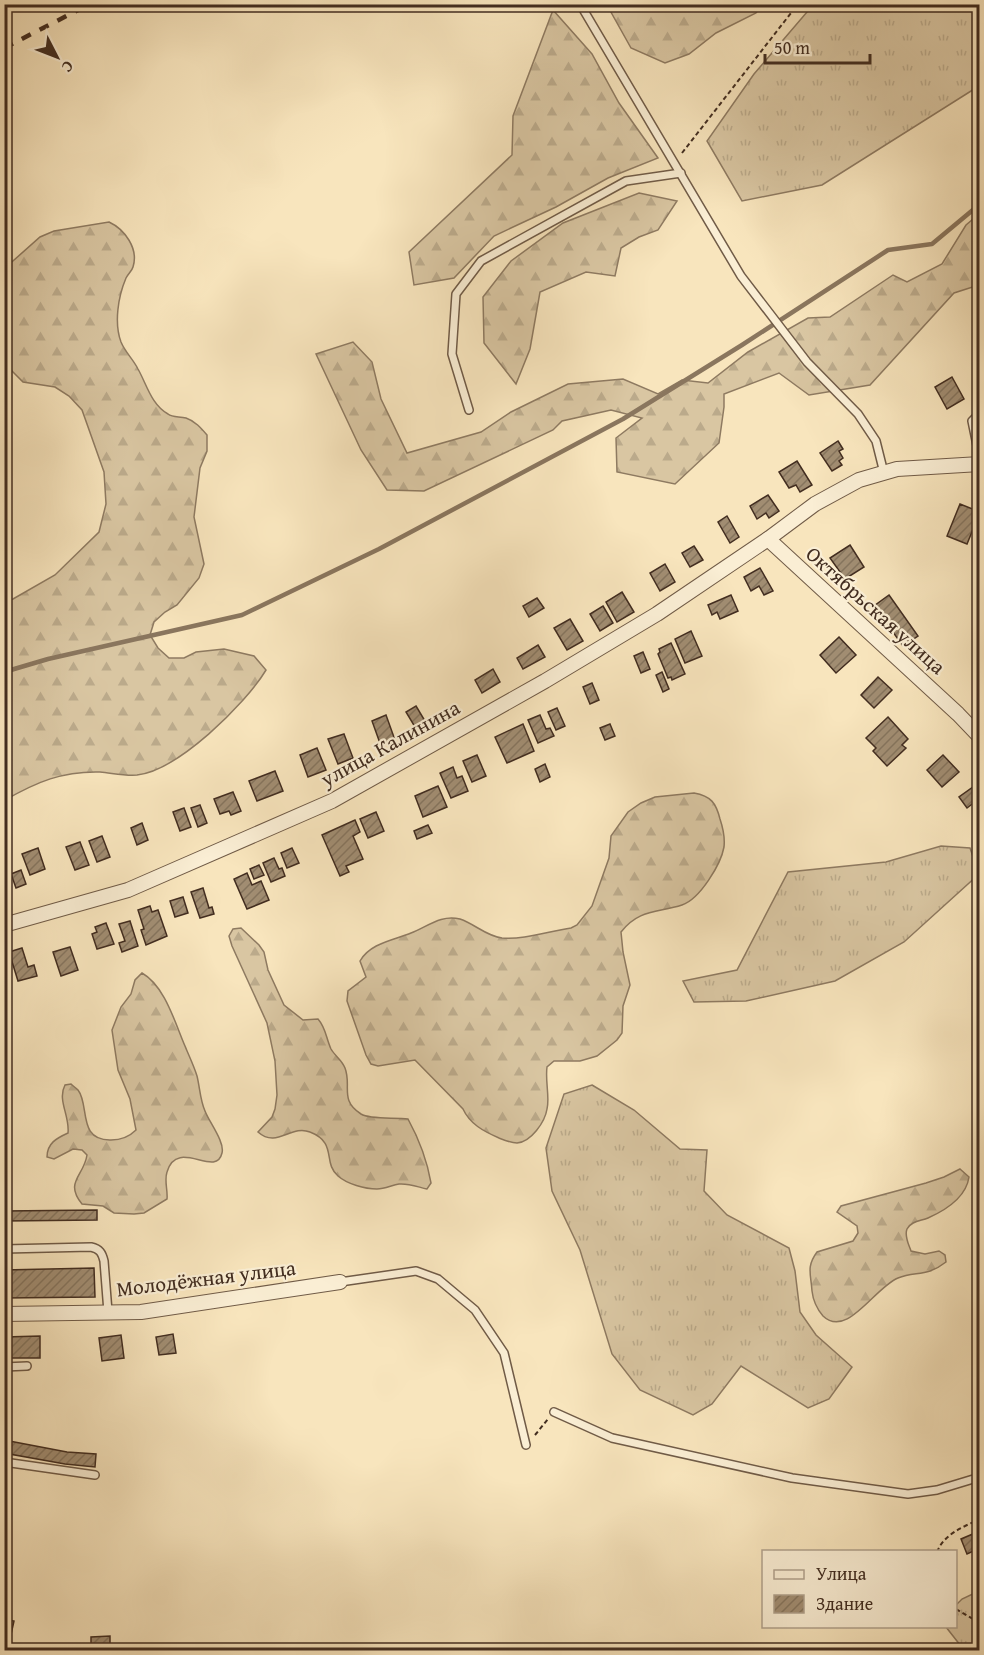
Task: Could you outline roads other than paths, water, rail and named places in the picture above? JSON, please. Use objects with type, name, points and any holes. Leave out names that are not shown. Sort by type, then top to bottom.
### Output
[{"type":"street","name":"улица Калинина","points":[[4,925],[128,890],[332,801],[545,681],[657,614],[816,504],[859,480],[897,469],[980,462]]},
{"type":"street","name":"Октябрьская улица","points":[[768,539],[980,737]]},
{"type":"street","points":[[958,714],[980,725]]},
{"type":"street","name":"Молодёжная улица","points":[[4,1314],[141,1312],[340,1282]]},
{"type":"lane","points":[[580,4],[741,276],[807,362],[858,414],[876,441],[884,473]]},
{"type":"lane","points":[[468,410],[452,354],[456,294],[481,261],[626,181],[681,173]]},
{"type":"lane","points":[[980,413],[972,421],[980,462]]},
{"type":"lane","points":[[4,1249],[91,1247],[98,1249],[103,1254],[105,1262],[108,1312]]},
{"type":"lane","points":[[340,1282],[417,1271],[438,1279],[475,1310],[504,1353],[526,1445]]},
{"type":"lane","points":[[4,1366],[27,1366]]},
{"type":"lane","points":[[554,1412],[612,1438],[792,1478],[908,1494],[938,1490],[980,1476]]},
{"type":"lane","points":[[4,1462],[95,1475]]},
{"type":"waterway","points":[[4,672],[48,659],[242,615],[379,549],[623,419],[888,250],[932,244],[980,204]]},
{"type":"railway","points":[[4,48],[90,4]]}]
